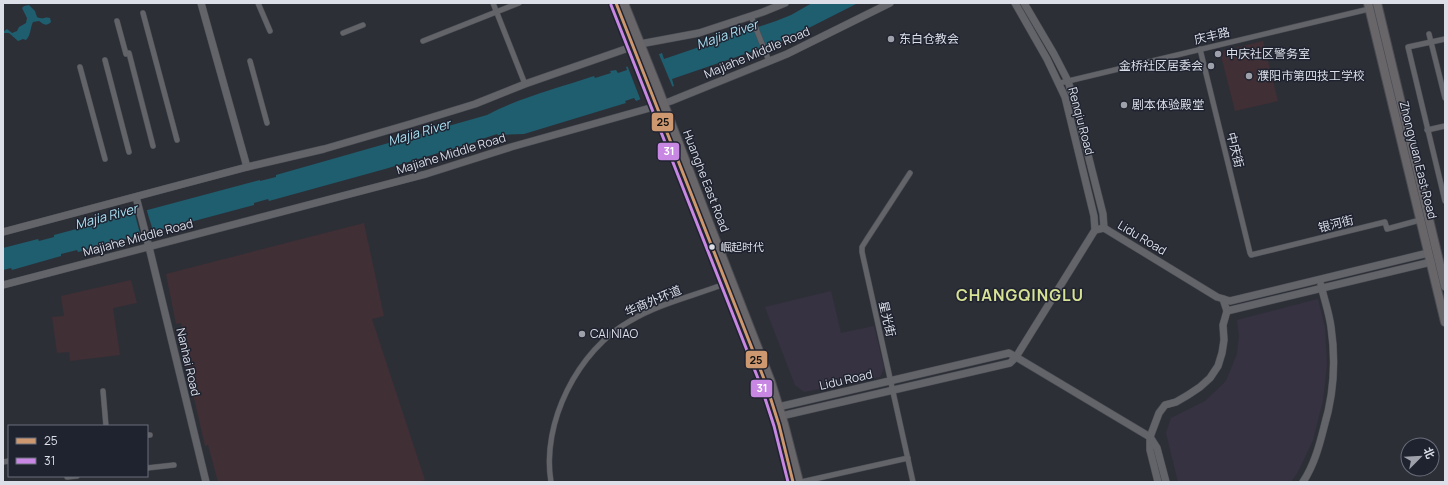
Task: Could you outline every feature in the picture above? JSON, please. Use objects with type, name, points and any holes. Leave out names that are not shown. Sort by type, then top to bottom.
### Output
[{"type":"main road","name":"Huanghe East Road","points":[[616,3],[637,46],[656,93],[727,283],[776,408],[800,482]]},
{"type":"main road","name":"Huanghe East Road","points":[[624,3],[637,46]]},
{"type":"main road","name":"Zhongyuan East Road","points":[[1377,3],[1445,286]]},
{"type":"main road","name":"Zhongyuan East Road","points":[[1368,6],[1445,322]]},
{"type":"main road","name":"Huanghe East Road","points":[[660,104],[709,223],[771,382],[776,408]]},
{"type":"main road","name":"Huanghe East Road","points":[[779,417],[793,482]]},
{"type":"street","points":[[201,3],[247,167]]},
{"type":"street","points":[[258,3],[270,31]]},
{"type":"street","points":[[493,3],[525,84]]},
{"type":"street","points":[[423,41],[519,3]]},
{"type":"street","points":[[3,232],[247,167],[324,149],[410,124],[475,104],[525,84],[637,46],[689,36],[752,19],[785,3]]},
{"type":"street","name":"Majiahe Middle Road","points":[[3,285],[148,243],[426,174],[660,104],[769,62],[807,45],[890,3]]},
{"type":"street","name":"Renqiu Road","points":[[1015,3],[1060,83],[1071,117],[1094,216],[1095,230]]},
{"type":"street","name":"Renqiu Road","points":[[1024,3],[1068,81],[1077,110],[1101,206],[1104,228]]},
{"type":"street","name":"庆丰路","points":[[1060,83],[1368,6]]},
{"type":"street","points":[[143,13],[177,140]]},
{"type":"street","points":[[752,19],[769,62]]},
{"type":"street","points":[[117,21],[153,146]]},
{"type":"street","points":[[343,33],[363,25]]},
{"type":"street","points":[[1429,34],[1445,98]]},
{"type":"street","points":[[1445,39],[1408,48],[1445,201]]},
{"type":"street","name":"中庆街","points":[[1200,49],[1250,253],[1252,255]]},
{"type":"street","points":[[105,60],[129,152]]},
{"type":"street","points":[[250,61],[267,123]]},
{"type":"street","points":[[80,67],[104,159]]},
{"type":"street","points":[[1427,130],[1445,126]]},
{"type":"street","name":"星光街","points":[[910,173],[862,247],[864,262],[894,390],[913,482]]},
{"type":"street","name":"Nanhai Road","points":[[136,197],[206,482]]},
{"type":"street","name":"银河街","points":[[1252,255],[1385,222],[1387,229],[1420,220]]},
{"type":"street","name":"Lidu Road","points":[[1095,230],[1104,228],[1223,299]]},
{"type":"street","points":[[1016,357],[1095,230]]},
{"type":"street","points":[[1158,482],[1150,450],[1150,437],[1159,413],[1165,405],[1176,402],[1200,388],[1210,378],[1218,366],[1222,353],[1224,340],[1223,325],[1227,311],[1223,299],[1230,300],[1428,253]]},
{"type":"street","points":[[1227,311],[1430,262]]},
{"type":"street","points":[[1303,482],[1314,461],[1320,444],[1332,395],[1334,359],[1332,337],[1328,310],[1319,279]]},
{"type":"street","name":"华商外环道","points":[[551,482],[550,452],[556,422],[567,390],[589,356],[613,332],[645,313],[727,283]]},
{"type":"street","name":"Lidu Road","points":[[776,408],[1009,353],[1150,437]]},
{"type":"street","name":"Lidu Road","points":[[779,417],[1010,363],[1016,357]]},
{"type":"street","points":[[103,391],[106,425]]},
{"type":"street","points":[[1150,437],[1158,448],[1166,482]]},
{"type":"street","points":[[800,482],[908,458]]},
{"type":"street","points":[[148,468],[174,464]]},
{"type":"shaded area","name":"濮阳市第四技工学校","points":[[1263,41],[1278,101],[1235,111],[1220,52]]},
{"type":"shaded area","points":[[364,223],[384,316],[372,319],[425,480],[417,482],[218,482],[208,445],[205,446],[181,342],[186,341],[181,323],[176,324],[166,274]]},
{"type":"shaded area","points":[[131,280],[137,303],[113,308],[120,355],[70,361],[69,352],[57,353],[52,317],[64,316],[61,296]]},
{"type":"shaded area","points":[[831,291],[841,333],[874,326],[884,368],[880,377],[804,392],[795,385],[765,307]]},
{"type":"shaded area","points":[[1318,299],[1325,328],[1327,364],[1323,400],[1313,440],[1298,472],[1291,482],[1178,482],[1166,433],[1171,418],[1205,401],[1226,381],[1237,354],[1239,336],[1237,320]]},
{"type":"water","points":[[812,3],[856,4],[783,41],[672,79],[674,86],[636,101],[634,98],[625,101],[626,103],[524,134],[497,134],[482,140],[385,169],[269,201],[268,199],[254,203],[254,205],[78,252],[77,250],[61,254],[61,256],[12,270],[11,268],[3,270],[3,248],[38,239],[39,241],[54,237],[54,235],[276,177],[276,175],[487,115],[513,103],[553,89],[594,76],[595,78],[611,73],[610,71],[616,70],[618,73],[627,70],[626,67],[662,53],[664,59],[776,21],[791,15]]},
{"type":"water","points":[[29,5],[35,11],[37,17],[50,18],[51,22],[46,25],[39,21],[33,22],[29,36],[26,40],[23,39],[18,41],[9,33],[3,33],[7,29],[12,33],[17,31],[19,27],[26,23],[27,18],[22,8]]},
{"type":"pier","points":[[658,52],[673,88],[641,101],[627,65]]},
{"type":"pier","points":[[146,208],[154,234],[141,237],[134,211]]},
{"type":"transit line","name":"25","points":[[616,3],[766,384],[779,425],[793,482]]},
{"type":"transit line","name":"31","points":[[611,5],[761,386],[774,426],[788,482]]},
{"type":"place","name":"东白仓教会","points":[[891,39]]},
{"type":"place","name":"中庆社区警务室","points":[[1218,54]]},
{"type":"place","name":"金桥社区居委会","points":[[1211,66]]},
{"type":"place","name":"濮阳市第四技工学校","points":[[1249,76]]},
{"type":"place","name":"剧本体验殿堂","points":[[1124,105]]},
{"type":"place","name":"崛起时代","points":[[712,247]]},
{"type":"place","name":"CAI NIAO","points":[[582,334]]},
{"type":"district","name":"CHANGQINGLU","points":[[1020,295]]},
{"type":"water label","name":"Majia River","points":[[727,34]]},
{"type":"water label","name":"Majia River","points":[[419,132]]},
{"type":"water label","name":"Majia River","points":[[106,216]]}]
